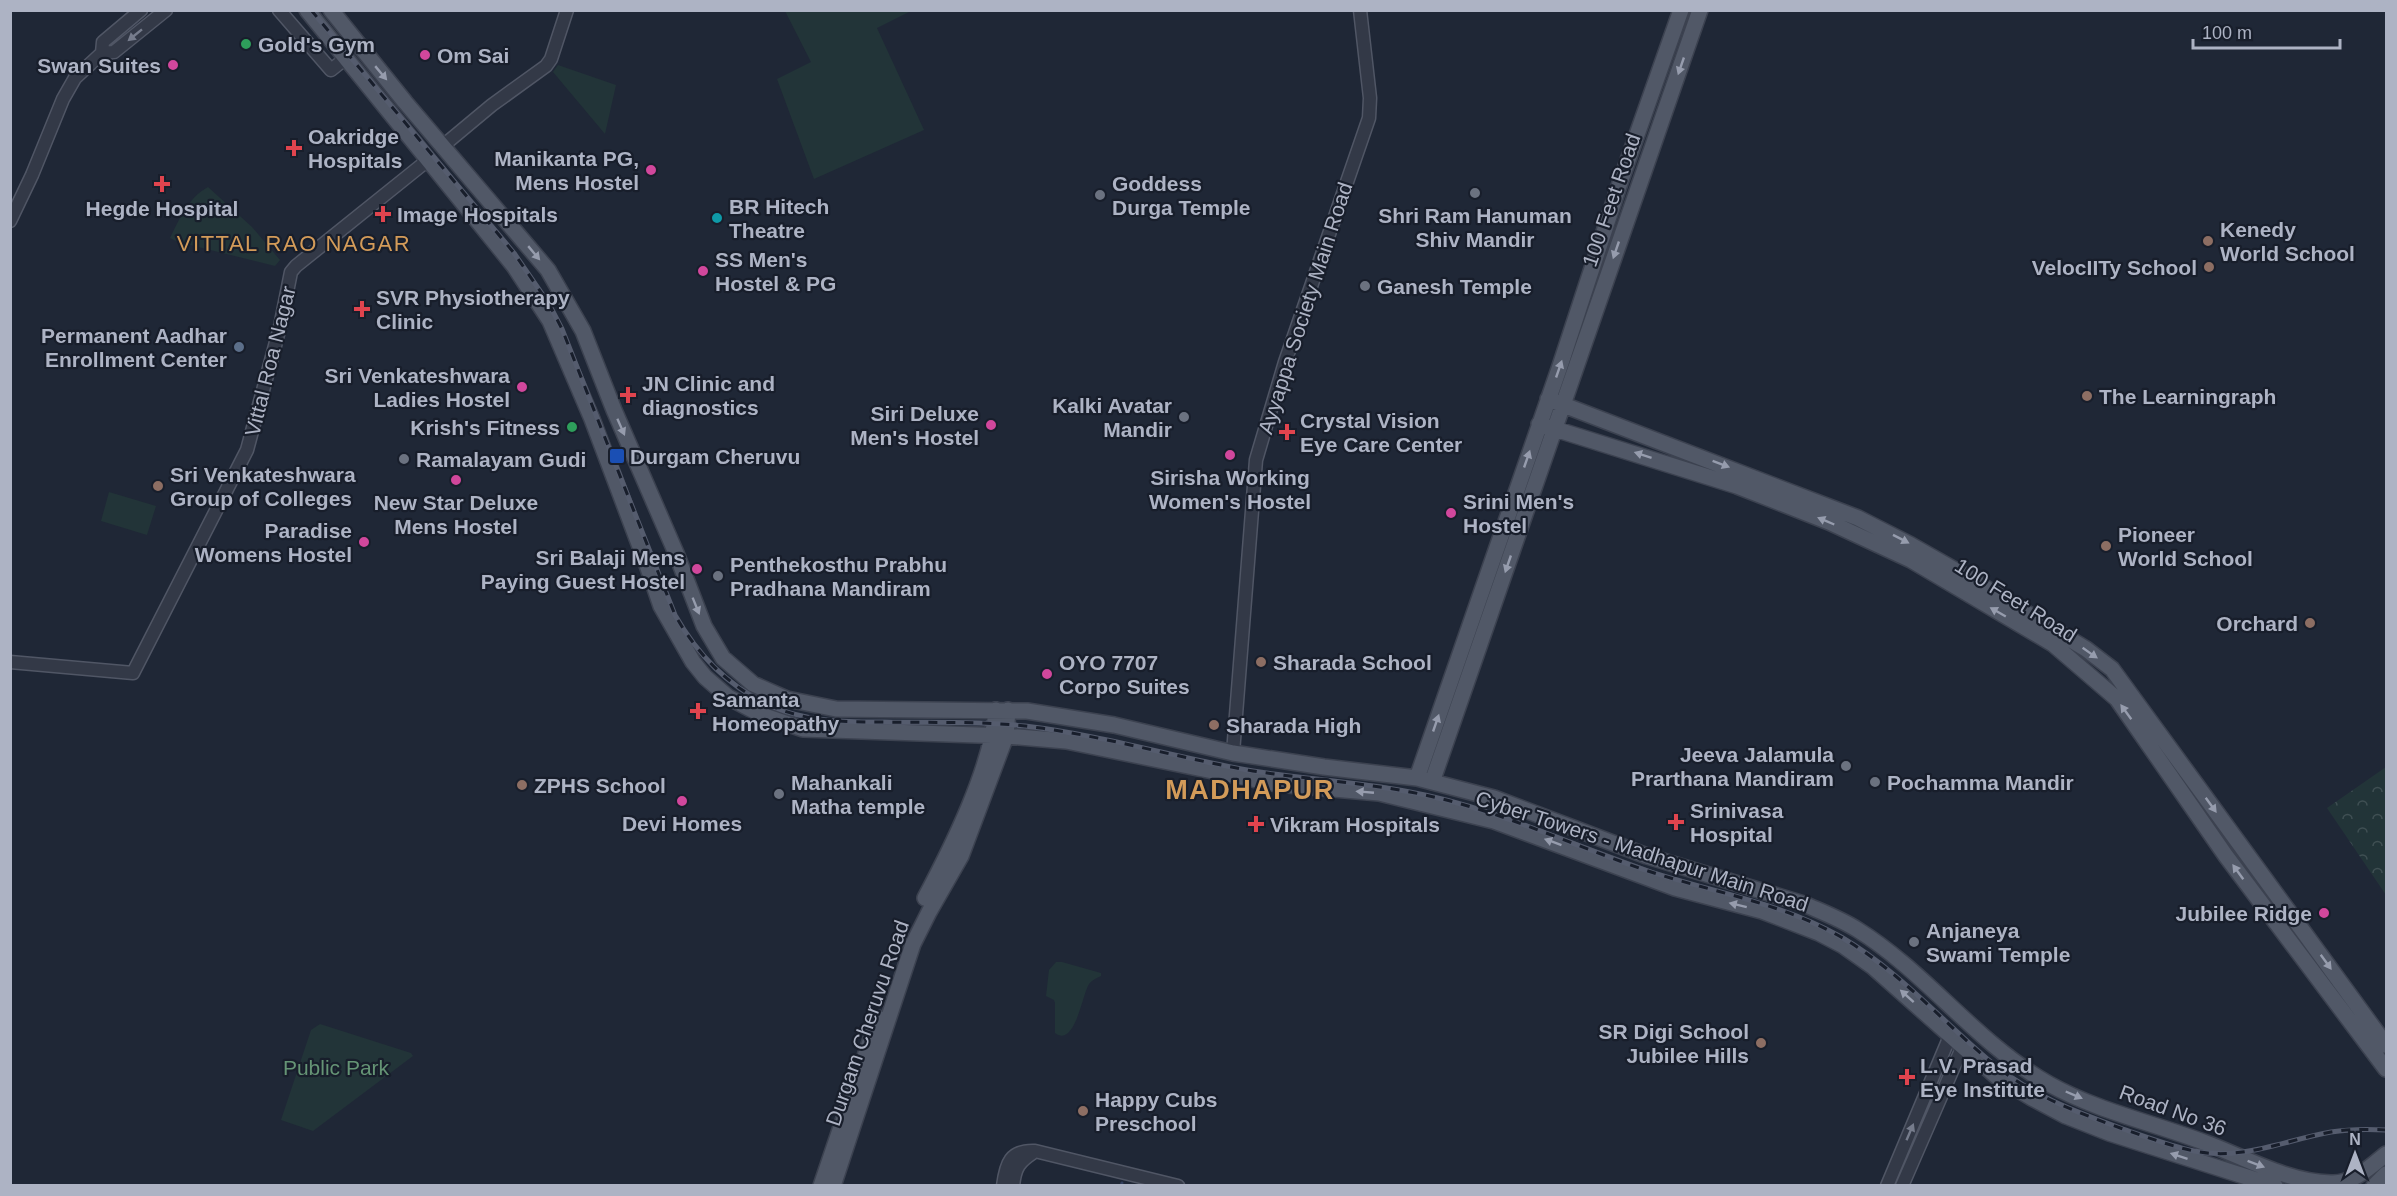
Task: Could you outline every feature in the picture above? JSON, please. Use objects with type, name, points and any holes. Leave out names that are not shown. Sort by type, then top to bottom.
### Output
[{"type":"main road","name":"Cyber Towers - Madhapur Main Road","points":[[307,10],[514,266],[550,321],[592,419],[661,606],[682,647],[705,677],[728,697],[762,716],[804,729],[1000,735],[1066,741],[1276,784],[1379,793],[1494,821],[1675,888],[1761,911],[1819,933],[1842,945],[1873,967],[1962,1048]]},
{"type":"main road","name":"Cyber Towers - Madhapur Main Road","points":[[331,10],[392,86],[548,270],[561,289],[583,331],[614,410],[676,553],[694,605],[723,658],[753,684],[787,699],[816,706],[860,710],[1002,710],[1070,717],[1233,753],[1424,780],[1494,798],[1647,856],[1821,911],[1857,929],[1896,958],[1961,1015]]},
{"type":"main road","name":"100 Feet Road","points":[[1681,10],[1539,424],[1737,486],[1829,522],[1911,560],[2053,644],[2117,699],[2178,773],[2386,1045]]},
{"type":"main road","name":"100 Feet Road","points":[[1555,430],[1700,10]]},
{"type":"main road","name":"100 Feet Road","points":[[1548,399],[1858,518],[1959,572],[2086,649],[2112,669],[2239,873],[2386,1069]]},
{"type":"main road","points":[[1424,780],[1539,424]]},
{"type":"main road","points":[[1424,780],[1555,430]]},
{"type":"main road","name":"Durgam Cheruvu Road","points":[[833,1185],[850,1119],[908,942],[961,856],[1000,735],[1002,710]]},
{"type":"main road","name":"Road No 36","points":[[1961,1015],[2009,1056],[2049,1084],[2101,1107],[2206,1143],[2262,1166],[2312,1181],[2346,1182],[2358,1176],[2386,1154]]},
{"type":"main road","name":"Road No 36","points":[[1962,1048],[1996,1076],[2066,1116],[2275,1185]]},
{"type":"main road","points":[[2092,1126],[2101,1107]]},
{"type":"main road","name":"Durgam Cheruvu Road","points":[[821,1185],[850,1119]]},
{"type":"main road","points":[[2374,1185],[2386,1174]]},
{"type":"street","points":[[102,53],[103,42],[141,10]]},
{"type":"street","points":[[10,221],[32,175],[63,99],[75,78],[102,53],[114,52],[166,10]]},
{"type":"street","points":[[279,10],[331,70],[346,58]]},
{"type":"street","points":[[444,145],[492,105],[546,66],[551,59],[567,10]]},
{"type":"street","name":"Ayyappa Society Main Road","points":[[1233,753],[1256,460],[1284,362],[1369,118],[1370,98],[1360,10]]},
{"type":"street","name":"Vittal Roa Nagar","points":[[10,662],[133,673],[247,450],[280,327],[291,272],[428,160]]},
{"type":"street","points":[[1887,1185],[1950,1036]]},
{"type":"street","points":[[1902,1185],[1962,1048]]},
{"type":"street","points":[[1936,1072],[1948,1077]]},
{"type":"street","points":[[1003,1185],[1005,1169],[1011,1158],[1024,1151],[1035,1151],[1178,1185]]},
{"type":"street","points":[[1013,1185],[1015,1170],[1035,1151]]},
{"type":"green space","points":[[785,11],[911,11],[877,28],[924,130],[814,179],[777,79],[811,62]]},
{"type":"green space","points":[[558,65],[616,85],[605,134],[553,72]]},
{"type":"green space","points":[[208,187],[252,227],[280,260],[275,266],[178,242],[170,238],[190,203]]},
{"type":"green space","points":[[109,492],[156,506],[147,535],[101,521]]},
{"type":"green space","points":[[2386,767],[2386,895],[2327,808]]},
{"type":"green space","points":[[1056,962],[1101,973],[1101,976],[1089,984],[1073,1027],[1062,1036],[1055,1033],[1054,1000],[1046,996],[1049,970]]},
{"type":"green space","name":"Public Park","points":[[320,1024],[411,1053],[413,1056],[313,1131],[281,1120],[311,1030]]},
{"type":"railway","points":[[311,10],[514,253],[549,304],[562,329],[675,615],[708,660],[735,685],[750,695],[796,715],[834,721],[1025,726],[1082,735],[1253,771],[1371,786],[1441,799],[1501,816],[1648,871],[1771,907],[1818,925],[1862,950],[1901,980],[2006,1074],[2054,1102],[2123,1129],[2176,1147],[2212,1153],[2246,1151],[2338,1131],[2386,1130]]},
{"type":"place","name":"Gold's Gym","points":[[246,44]]},
{"type":"place","name":"Om Sai","points":[[425,55]]},
{"type":"place","name":"Swan Suites","points":[[173,65]]},
{"type":"place","name":"Oakridge Hospitals","points":[[294,148]]},
{"type":"place","name":"Manikanta PG, Mens Hostel","points":[[651,170]]},
{"type":"place","name":"Hegde Hospital","points":[[162,184]]},
{"type":"place","name":"Shri Ram Hanuman Shiv Mandir","points":[[1475,193]]},
{"type":"place","name":"Goddess Durga Temple","points":[[1100,195]]},
{"type":"place","name":"Image Hospitals","points":[[383,214]]},
{"type":"place","name":"BR Hitech Theatre","points":[[717,218]]},
{"type":"place","name":"Kenedy World School","points":[[2208,241]]},
{"type":"place","name":"VelocIITy School","points":[[2209,267]]},
{"type":"place","name":"SS Men's Hostel & PG","points":[[703,271]]},
{"type":"place","name":"Ganesh Temple","points":[[1365,286]]},
{"type":"place","name":"SVR Physiotherapy Clinic","points":[[362,309]]},
{"type":"place","name":"Permanent Aadhar Enrollment Center","points":[[239,347]]},
{"type":"place","name":"Sri Venkateshwara Ladies Hostel","points":[[522,387]]},
{"type":"place","name":"JN Clinic and diagnostics","points":[[628,395]]},
{"type":"place","name":"The Learningraph","points":[[2087,396]]},
{"type":"place","name":"Kalki Avatar Mandir","points":[[1184,417]]},
{"type":"place","name":"Siri Deluxe Men's Hostel","points":[[991,425]]},
{"type":"place","name":"Krish's Fitness","points":[[572,427]]},
{"type":"place","name":"Crystal Vision Eye Care Center","points":[[1287,432]]},
{"type":"place","name":"Sirisha Working Women's Hostel","points":[[1230,455]]},
{"type":"place","name":"Durgam Cheruvu","points":[[617,456]]},
{"type":"place","name":"Ramalayam Gudi","points":[[404,459]]},
{"type":"place","name":"New Star Deluxe Mens Hostel","points":[[456,480]]},
{"type":"place","name":"Sri Venkateshwara Group of Colleges","points":[[158,486]]},
{"type":"place","name":"Srini Men's Hostel","points":[[1451,513]]},
{"type":"place","name":"Paradise Womens Hostel","points":[[364,542]]},
{"type":"place","name":"Pioneer World School","points":[[2106,546]]},
{"type":"place","name":"Sri Balaji Mens Paying Guest Hostel","points":[[697,569]]},
{"type":"place","name":"Penthekosthu Prabhu Pradhana Mandiram","points":[[718,576]]},
{"type":"place","name":"Orchard","points":[[2310,623]]},
{"type":"place","name":"Sharada School","points":[[1261,662]]},
{"type":"place","name":"OYO 7707 Corpo Suites","points":[[1047,674]]},
{"type":"place","name":"Samanta Homeopathy","points":[[698,711]]},
{"type":"place","name":"Sharada High","points":[[1214,725]]},
{"type":"place","name":"Jeeva Jalamula Prarthana Mandiram","points":[[1846,766]]},
{"type":"place","name":"Pochamma Mandir","points":[[1875,782]]},
{"type":"place","name":"ZPHS School","points":[[522,785]]},
{"type":"place","name":"Mahankali Matha temple","points":[[779,794]]},
{"type":"place","name":"Devi Homes","points":[[682,801]]},
{"type":"place","name":"Srinivasa Hospital","points":[[1676,822]]},
{"type":"place","name":"Vikram Hospitals","points":[[1256,824]]},
{"type":"place","name":"Jubilee Ridge","points":[[2324,913]]},
{"type":"place","name":"Anjaneya Swami Temple","points":[[1914,942]]},
{"type":"place","name":"SR Digi School Jubilee Hills","points":[[1761,1043]]},
{"type":"place","name":"L.V. Prasad Eye Institute","points":[[1907,1077]]},
{"type":"place","name":"Happy Cubs Preschool","points":[[1083,1111]]},
{"type":"district","name":"VITTAL RAO NAGAR","points":[[294,243]]},
{"type":"district","name":"MADHAPUR","points":[[1250,790]]}]
